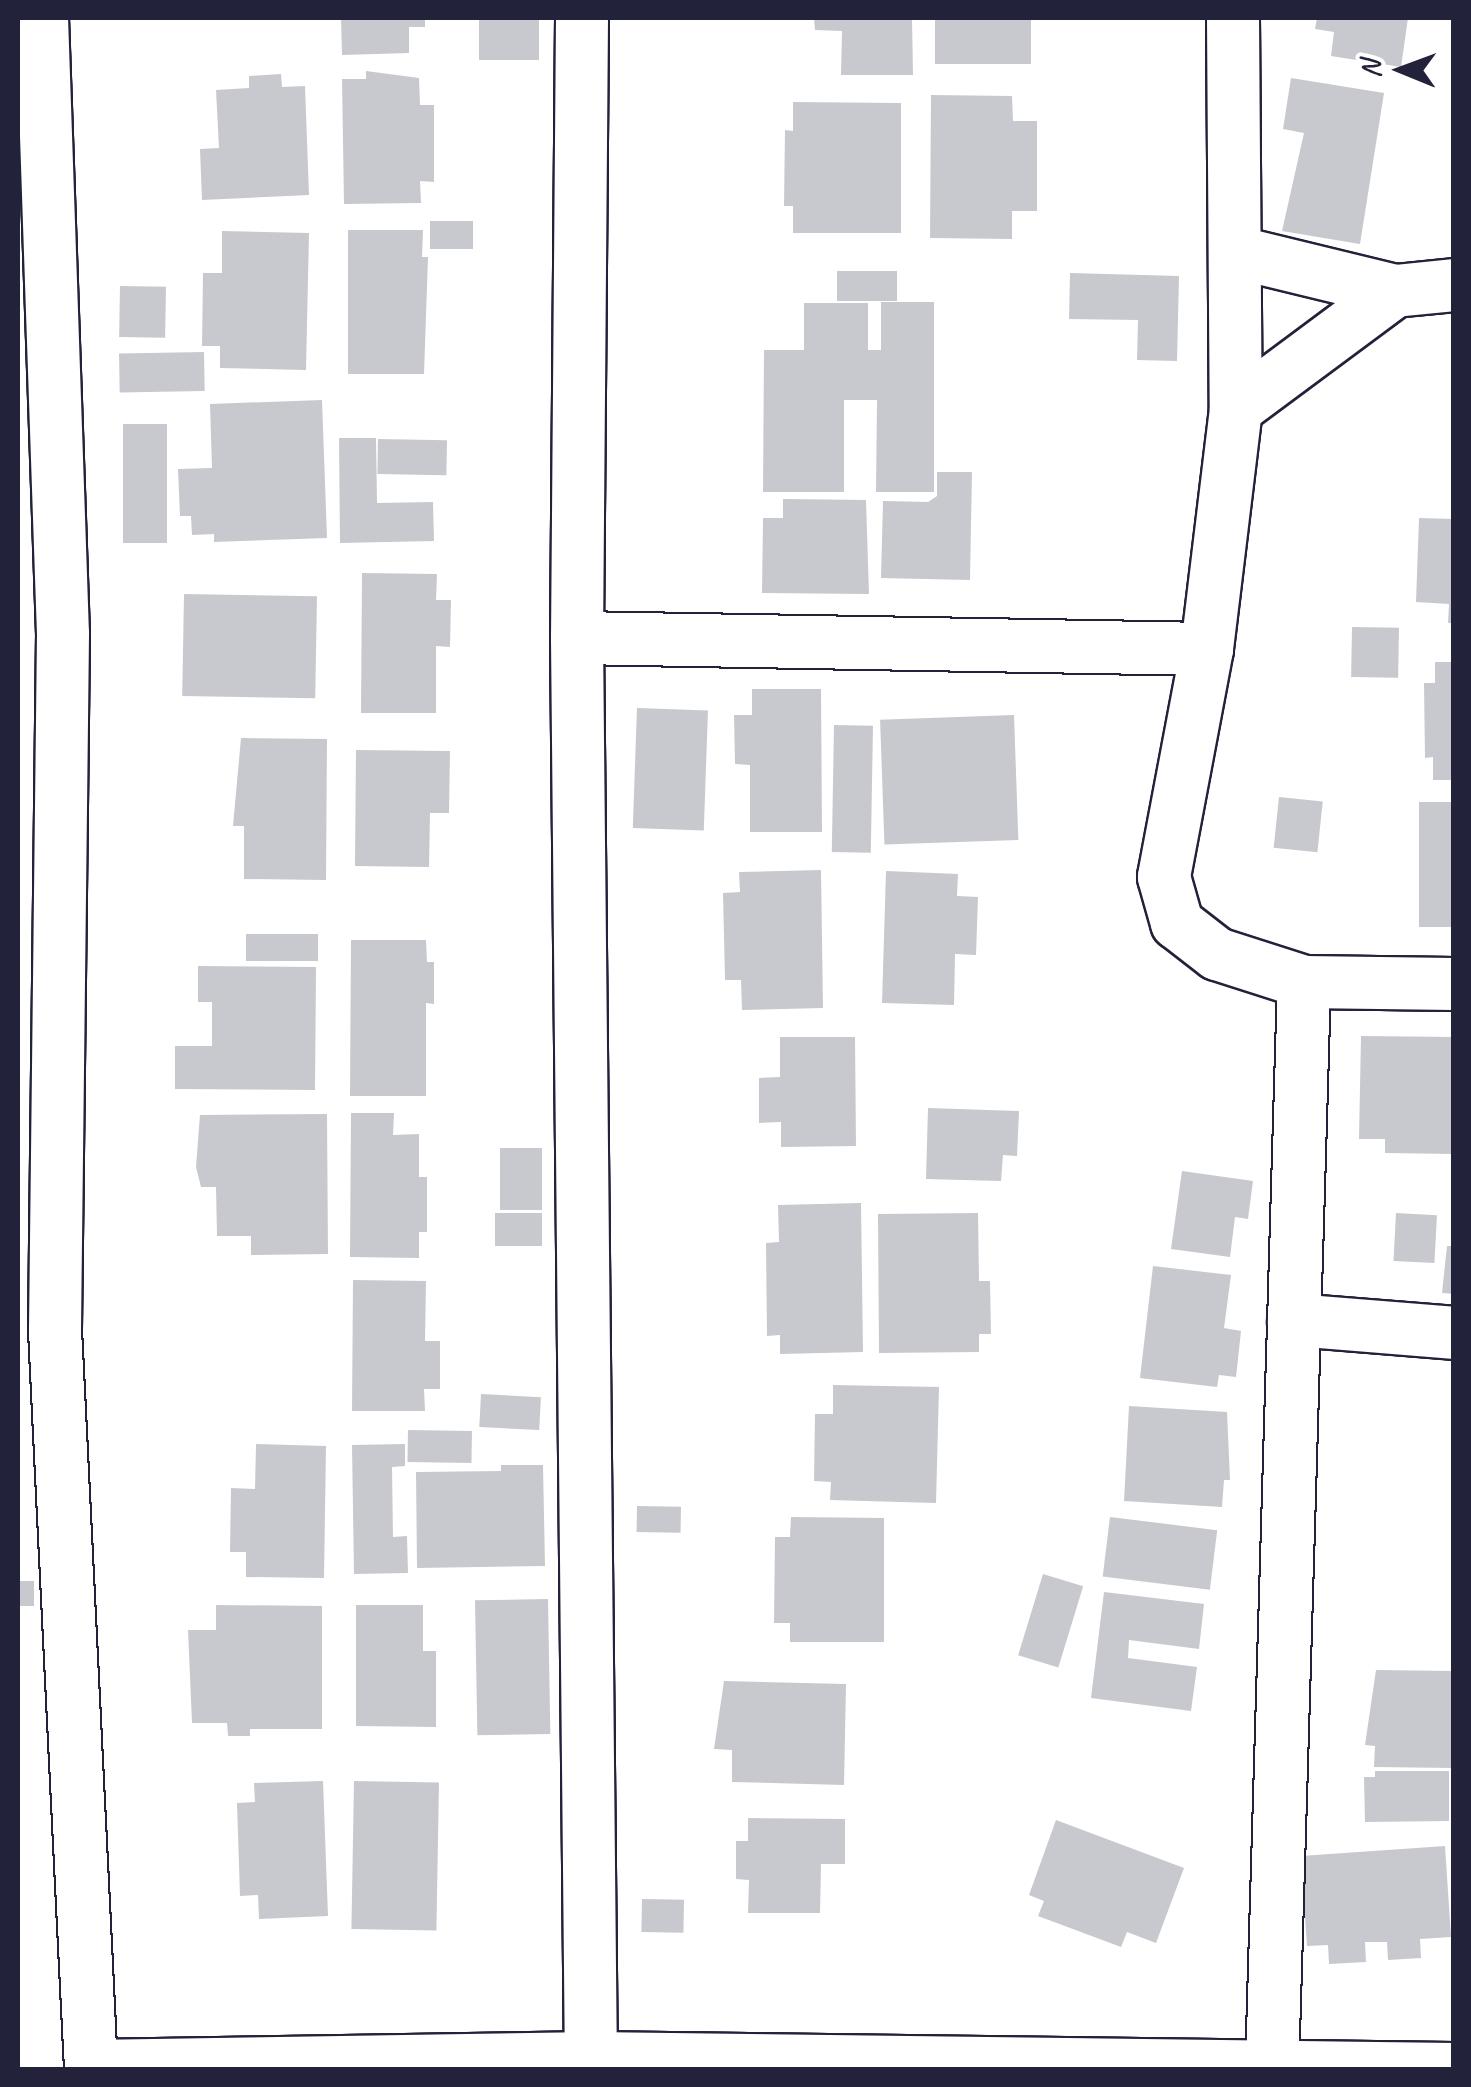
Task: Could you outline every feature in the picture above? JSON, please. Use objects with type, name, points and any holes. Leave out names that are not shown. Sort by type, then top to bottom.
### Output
[{"type":"street","points":[[42,18],[62,634],[36,1333],[91,2068],[591,2058],[650,2064],[1454,2068]]},
{"type":"street","points":[[582,18],[577,638],[591,2058]]},
{"type":"street","points":[[1233,18],[1236,408],[1207,648],[1164,877],[1177,923],[1217,954],[1304,982],[1454,984]]},
{"type":"street","points":[[1234,252],[1395,291],[1454,285]]},
{"type":"street","points":[[1236,408],[1395,291]]},
{"type":"street","points":[[577,638],[1207,648]]},
{"type":"street","points":[[1272,2069],[1304,982]]},
{"type":"street","points":[[1294,1320],[1454,1332]]},
{"type":"building","points":[[341,18],[425,18],[425,27],[409,27],[409,53],[342,55]]},
{"type":"building","points":[[479,18],[539,18],[539,60],[479,60]]},
{"type":"building","points":[[814,18],[912,18],[913,75],[841,75],[842,31],[815,30]]},
{"type":"building","points":[[935,18],[1031,18],[1031,64],[935,64]]},
{"type":"building","points":[[1317,18],[1408,18],[1401,67],[1331,56],[1334,32],[1315,29]]},
{"type":"building","points":[[366,71],[419,78],[420,105],[434,105],[434,182],[420,181],[421,203],[344,204],[342,79],[366,79]]},
{"type":"building","points":[[281,74],[282,87],[305,86],[309,195],[202,200],[200,149],[219,148],[216,90],[249,88],[249,76]]},
{"type":"building","points":[[1291,78],[1384,93],[1360,244],[1282,231],[1304,133],[1283,129]]},
{"type":"building","points":[[931,95],[1012,96],[1013,121],[1037,121],[1037,211],[1012,211],[1012,239],[930,238]]},
{"type":"building","points":[[793,102],[901,103],[901,233],[793,233],[793,206],[784,206],[785,130],[793,131]]},
{"type":"building","points":[[430,221],[473,221],[473,249],[430,249]]},
{"type":"building","points":[[348,230],[423,230],[422,257],[428,257],[424,374],[348,374]]},
{"type":"building","points":[[222,231],[309,233],[306,370],[220,368],[220,346],[202,346],[203,273],[222,273]]},
{"type":"building","points":[[837,271],[897,271],[897,301],[837,301]]},
{"type":"building","points":[[1070,273],[1179,276],[1177,361],[1137,360],[1138,320],[1069,319]]},
{"type":"building","points":[[120,286],[166,287],[165,338],[119,337]]},
{"type":"building","points":[[881,302],[934,302],[934,492],[876,492],[877,400],[844,400],[844,492],[763,492],[764,350],[804,350],[804,303],[868,303],[868,350],[881,350]]},
{"type":"building","points":[[204,352],[205,391],[120,392],[119,353]]},
{"type":"building","points":[[322,400],[327,538],[214,542],[214,534],[192,535],[191,516],[180,516],[178,469],[212,468],[210,404]]},
{"type":"building","points":[[123,424],[167,424],[167,543],[123,543]]},
{"type":"building","points":[[339,438],[376,438],[377,503],[433,502],[434,541],[340,543]]},
{"type":"building","points":[[378,439],[447,440],[446,475],[377,474]]},
{"type":"building","points":[[937,472],[972,472],[970,580],[881,578],[883,501],[928,502],[937,496]]},
{"type":"building","points":[[783,499],[866,500],[869,594],[762,593],[763,518],[783,518]]},
{"type":"building","points":[[1419,518],[1454,519],[1454,623],[1448,623],[1449,604],[1416,602]]},
{"type":"building","points":[[362,573],[437,574],[436,600],[451,600],[450,647],[436,646],[436,713],[361,713]]},
{"type":"building","points":[[184,594],[317,596],[315,698],[182,696]]},
{"type":"building","points":[[1352,627],[1399,628],[1398,678],[1351,677]]},
{"type":"building","points":[[1435,662],[1454,662],[1454,780],[1433,780],[1433,757],[1425,758],[1424,683],[1435,683]]},
{"type":"building","points":[[752,689],[821,689],[822,832],[750,832],[750,765],[735,764],[734,715],[752,715]]},
{"type":"building","points":[[637,708],[708,710],[704,830],[633,828]]},
{"type":"building","points":[[1014,715],[1018,840],[884,845],[880,720]]},
{"type":"building","points":[[834,725],[873,726],[871,853],[832,852]]},
{"type":"building","points":[[241,738],[327,739],[326,880],[244,879],[244,826],[233,826]]},
{"type":"building","points":[[356,750],[450,751],[449,813],[430,813],[429,867],[355,866]]},
{"type":"building","points":[[1279,797],[1323,802],[1317,852],[1274,848]]},
{"type":"building","points":[[1419,802],[1454,802],[1454,927],[1419,927]]},
{"type":"building","points":[[821,870],[823,1008],[742,1010],[741,980],[725,980],[723,893],[740,892],[739,872]]},
{"type":"building","points":[[886,871],[958,874],[957,896],[978,897],[976,955],[955,954],[954,1005],[882,1003]]},
{"type":"building","points":[[246,934],[318,934],[318,961],[246,961]]},
{"type":"building","points":[[351,940],[426,940],[427,962],[434,962],[434,1004],[426,1003],[426,1096],[350,1096]]},
{"type":"building","points":[[198,966],[316,967],[315,1090],[175,1089],[175,1046],[212,1046],[212,1002],[198,1002]]},
{"type":"building","points":[[1361,1036],[1454,1037],[1454,1154],[1385,1153],[1385,1139],[1359,1139]]},
{"type":"building","points":[[780,1037],[855,1037],[856,1146],[781,1147],[781,1122],[759,1123],[759,1078],[780,1077]]},
{"type":"building","points":[[928,1108],[1019,1111],[1017,1156],[1003,1155],[1001,1181],[926,1179]]},
{"type":"building","points":[[351,1113],[394,1113],[393,1135],[419,1134],[419,1177],[427,1177],[427,1232],[419,1232],[419,1258],[350,1257]]},
{"type":"building","points":[[327,1114],[328,1254],[251,1255],[251,1236],[217,1236],[216,1187],[201,1187],[196,1167],[200,1115]]},
{"type":"building","points":[[500,1148],[542,1148],[542,1210],[500,1210]]},
{"type":"building","points":[[1182,1171],[1253,1181],[1248,1219],[1235,1217],[1230,1257],[1171,1249]]},
{"type":"building","points":[[861,1203],[863,1352],[780,1354],[780,1335],[767,1336],[766,1243],[779,1242],[778,1205]]},
{"type":"building","points":[[495,1213],[542,1213],[542,1246],[495,1246]]},
{"type":"building","points":[[978,1213],[979,1281],[990,1281],[991,1334],[979,1334],[979,1352],[879,1353],[878,1214]]},
{"type":"building","points":[[1396,1213],[1437,1215],[1434,1263],[1393,1261]]},
{"type":"building","points":[[1447,1246],[1454,1246],[1454,1294],[1442,1293]]},
{"type":"building","points":[[1153,1266],[1231,1275],[1224,1328],[1241,1331],[1236,1377],[1219,1375],[1217,1387],[1140,1378]]},
{"type":"building","points":[[353,1280],[426,1281],[425,1341],[440,1341],[440,1389],[424,1389],[425,1411],[352,1411]]},
{"type":"building","points":[[833,1385],[939,1387],[936,1503],[830,1500],[831,1482],[814,1481],[815,1414],[833,1414]]},
{"type":"building","points":[[481,1394],[541,1397],[539,1430],[479,1427]]},
{"type":"building","points":[[1129,1406],[1227,1412],[1230,1480],[1224,1480],[1222,1507],[1124,1501]]},
{"type":"building","points":[[408,1430],[472,1431],[471,1463],[407,1462]]},
{"type":"building","points":[[256,1444],[326,1446],[324,1578],[246,1577],[246,1552],[230,1552],[231,1488],[255,1489]]},
{"type":"building","points":[[405,1444],[405,1466],[392,1467],[393,1537],[407,1536],[408,1573],[354,1574],[352,1445]]},
{"type":"building","points":[[501,1465],[543,1465],[545,1566],[417,1568],[416,1472],[501,1471]]},
{"type":"building","points":[[637,1506],[681,1507],[681,1533],[637,1532]]},
{"type":"building","points":[[791,1517],[884,1518],[884,1642],[790,1642],[790,1623],[774,1623],[775,1537],[790,1537]]},
{"type":"building","points":[[1110,1517],[1217,1530],[1210,1590],[1103,1577]]},
{"type":"building","points":[[1043,1574],[1083,1586],[1058,1668],[1018,1655]]},
{"type":"building","points":[[18,1581],[34,1581],[34,1606],[18,1606]]},
{"type":"building","points":[[1104,1592],[1204,1604],[1199,1649],[1129,1640],[1128,1658],[1197,1667],[1191,1711],[1091,1698]]},
{"type":"building","points":[[548,1599],[550,1734],[477,1735],[475,1600]]},
{"type":"building","points":[[216,1605],[322,1606],[322,1729],[250,1729],[250,1736],[228,1736],[227,1723],[192,1723],[188,1630],[216,1630]]},
{"type":"building","points":[[356,1605],[423,1605],[423,1651],[436,1651],[436,1727],[356,1726]]},
{"type":"building","points":[[1376,1670],[1454,1671],[1454,1768],[1374,1767],[1375,1746],[1365,1745]]},
{"type":"building","points":[[724,1681],[846,1684],[844,1785],[732,1782],[732,1750],[714,1749]]},
{"type":"building","points":[[1375,1771],[1449,1771],[1449,1821],[1365,1822],[1364,1777],[1375,1777]]},
{"type":"building","points":[[323,1781],[328,1916],[259,1919],[258,1895],[240,1896],[237,1803],[255,1802],[254,1783]]},
{"type":"building","points":[[354,1781],[439,1782],[436,1930],[351,1929]]},
{"type":"building","points":[[748,1818],[845,1819],[845,1864],[821,1864],[820,1913],[748,1913],[749,1880],[736,1879],[736,1841],[748,1841]]},
{"type":"building","points":[[1056,1820],[1184,1868],[1156,1943],[1127,1932],[1121,1947],[1038,1916],[1044,1901],[1029,1895]]},
{"type":"building","points":[[1445,1846],[1451,1937],[1420,1939],[1421,1958],[1388,1960],[1387,1942],[1365,1942],[1366,1962],[1329,1964],[1328,1945],[1307,1946],[1301,1856]]},
{"type":"building","points":[[642,1899],[684,1900],[683,1933],[641,1932]]}]
